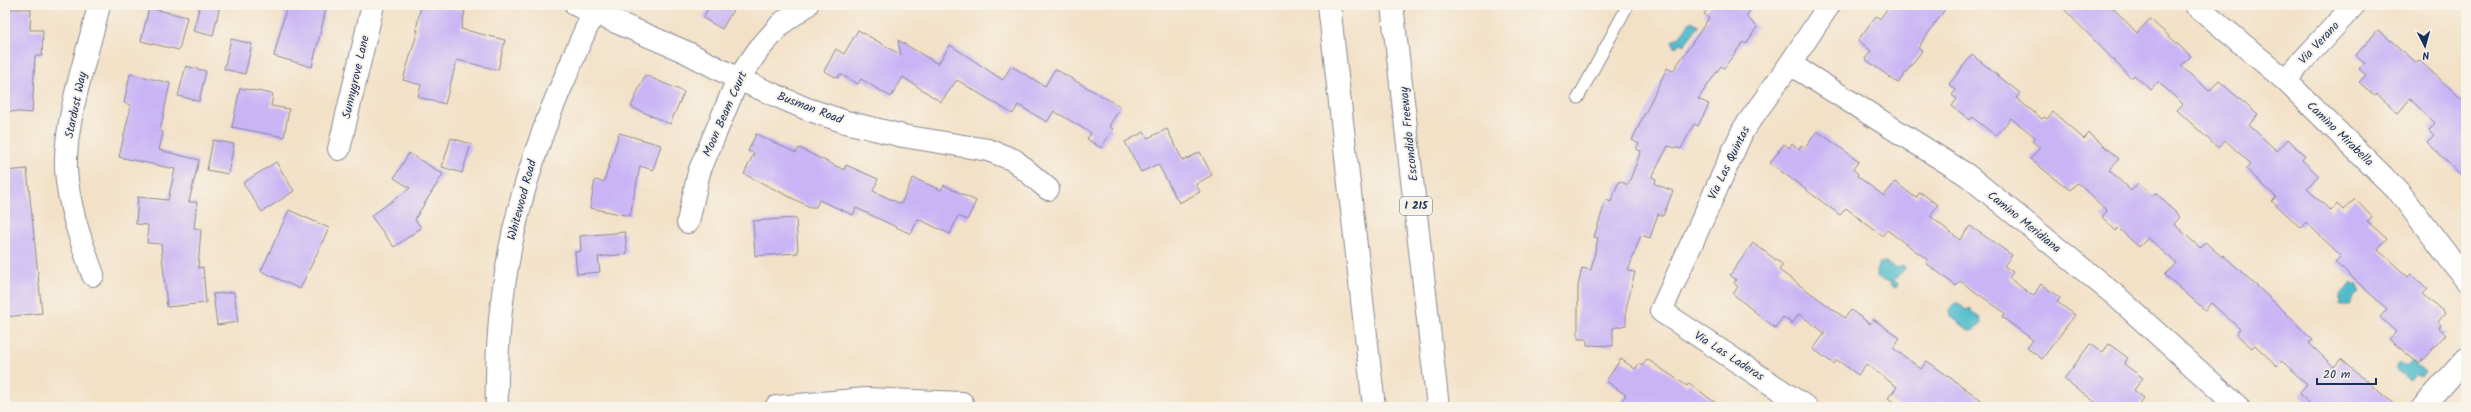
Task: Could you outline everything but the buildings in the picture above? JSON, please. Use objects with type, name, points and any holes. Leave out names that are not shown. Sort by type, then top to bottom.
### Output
[{"type":"main road","name":"Stardust Way","points":[[92,275],[73,217],[66,169],[68,135],[99,5]]},
{"type":"main road","name":"Sunnygrove Lane","points":[[339,149],[373,5]]},
{"type":"main road","name":"Moon Beam Court","points":[[688,222],[699,172],[738,79],[759,49],[782,23],[807,5]]},
{"type":"main road","points":[[1329,5],[1374,407]]},
{"type":"main road","name":"Escondido Freeway","points":[[1392,5],[1438,407]]},
{"type":"main road","name":"Via Las Quintas","points":[[1661,311],[1743,130],[1790,64],[1829,5]]},
{"type":"main road","name":"Camino Mirabella","points":[[2196,5],[2284,80],[2400,193],[2466,280]]},
{"type":"main road","name":"Via Verano","points":[[2284,80],[2354,5]]},
{"type":"main road","name":"Busman Road","points":[[590,7],[686,52],[738,79],[807,109],[846,122],[903,136],[988,150],[1014,160],[1048,189]]},
{"type":"main road","name":"Whitewood Road","points":[[497,407],[497,330],[513,230],[525,180],[590,7]]},
{"type":"main road","name":"Camino Meridiana","points":[[1790,64],[1966,176],[2116,296],[2238,407]]},
{"type":"main road","name":"Via Las Laderas","points":[[1661,311],[1801,403]]},
{"type":"main road","points":[[2423,407],[2466,359]]},
{"type":"main road","points":[[776,407],[866,399],[962,403]]},
{"type":"lane","points":[[1578,98],[1628,5]]},
{"type":"water","points":[[1691,21],[1699,25],[1684,45],[1681,43],[1675,47],[1672,41],[1679,37]]},
{"type":"water","points":[[1879,263],[1886,263],[1895,268],[1904,266],[1905,269],[1894,280],[1898,284],[1896,288],[1891,287],[1890,282],[1877,277],[1876,270]]},
{"type":"water","points":[[2351,283],[2358,286],[2359,291],[2349,305],[2341,305],[2341,295]]},
{"type":"water","points":[[1955,303],[1958,303],[1966,310],[1970,308],[1972,313],[1980,318],[1981,323],[1975,330],[1970,331],[1950,316],[1949,311]]},
{"type":"water","points":[[2412,361],[2425,372],[2421,376],[2415,374],[2410,380],[2395,368],[2399,362],[2406,367]]}]
